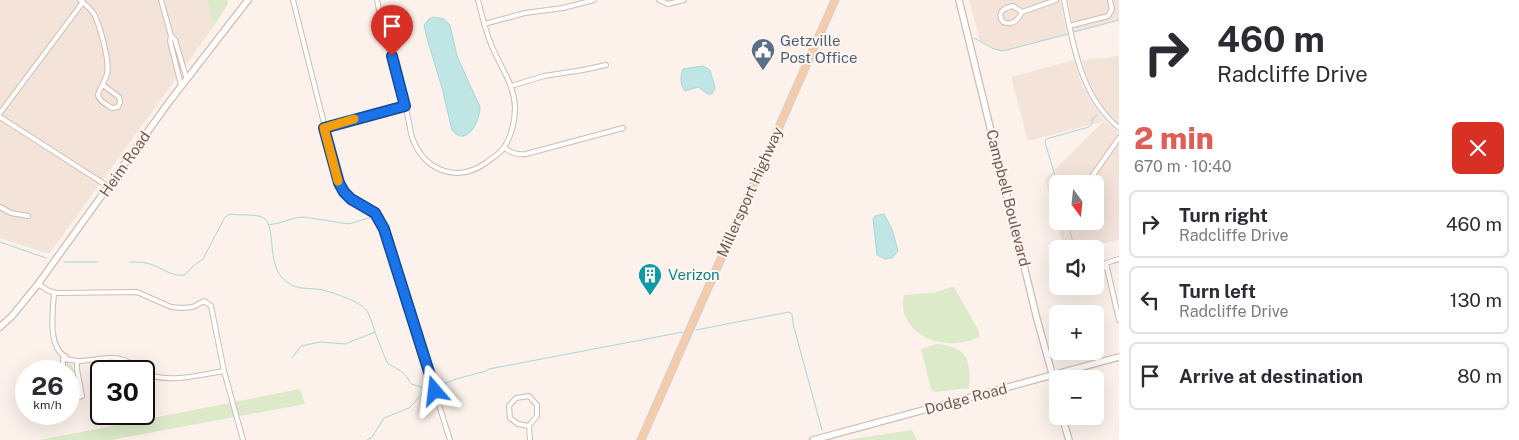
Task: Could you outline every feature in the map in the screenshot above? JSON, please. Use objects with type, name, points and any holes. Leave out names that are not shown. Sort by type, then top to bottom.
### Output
[{"type":"main road","name":"Millersport Highway","points":[[641,440],[835,0]]},
{"type":"street","points":[[161,0],[182,86]]},
{"type":"street","name":"Heim Road","points":[[0,327],[12,316],[38,284],[182,86],[248,0]]},
{"type":"street","points":[[293,0],[339,183],[351,199],[375,213],[384,229],[450,440]]},
{"type":"street","points":[[377,0],[410,131],[416,146],[428,162],[447,172],[460,174],[473,171],[501,152],[511,133],[515,116],[511,86],[490,43],[478,0]]},
{"type":"street","points":[[484,24],[525,13],[563,8],[594,0]]},
{"type":"street","points":[[659,0],[668,4],[684,0]]},
{"type":"street","name":"Campbell Boulevard","points":[[959,0],[1037,319],[1052,370]]},
{"type":"street","points":[[1022,12],[1013,6],[1006,7],[1001,12],[1001,19],[1006,23],[1015,22],[1019,19],[1022,12],[1056,0]]},
{"type":"street","points":[[1064,0],[1078,62],[1090,92],[1106,115],[1119,128]]},
{"type":"street","points":[[1069,26],[1108,16],[1112,9],[1110,0]]},
{"type":"street","points":[[0,113],[82,1],[94,15],[106,54],[107,72],[103,85],[98,92],[99,97],[112,108],[118,107],[119,97],[103,85]]},
{"type":"street","points":[[171,36],[175,40],[187,80]]},
{"type":"street","points":[[511,86],[544,76],[606,65]]},
{"type":"street","points":[[324,128],[405,106]]},
{"type":"street","points":[[0,117],[109,187]]},
{"type":"street","points":[[504,147],[508,151],[517,154],[526,154],[623,128]]},
{"type":"street","points":[[1093,175],[1119,138]]},
{"type":"street","points":[[0,207],[12,213],[28,216]]},
{"type":"street","points":[[1119,260],[1106,266],[1119,320]]},
{"type":"street","points":[[38,284],[54,293],[137,292],[170,306],[182,308],[206,302],[211,306],[224,371],[244,440]]},
{"type":"street","points":[[54,293],[53,335],[57,350],[66,357],[63,358],[72,360]]},
{"type":"street","name":"Dodge Road","points":[[1071,370],[1119,357]]},
{"type":"street","points":[[91,360],[118,358],[125,360]]},
{"type":"street","points":[[155,377],[165,379],[224,371]]},
{"type":"street","name":"Dodge Road","points":[[814,440],[1049,376]]},
{"type":"street","points":[[80,385],[82,396],[80,397]]},
{"type":"street","points":[[529,426],[518,424],[510,418],[508,406],[516,398],[529,396],[537,405],[537,416],[529,426],[530,440]]},
{"type":"street","points":[[1065,425],[1069,440]]},
{"type":"shaded area","points":[[0,0],[207,0],[214,26],[49,254],[0,238]]},
{"type":"shaded area","points":[[969,0],[1060,0],[1067,34],[1009,50],[994,49],[980,41]]},
{"type":"shaded area","points":[[1068,0],[1119,0],[1119,20],[1074,32]]},
{"type":"shaded area","points":[[1119,55],[1119,124],[1099,100],[1088,79],[1082,61]]},
{"type":"shaded area","points":[[1074,60],[1081,83],[1104,121],[1028,141],[1011,77]]},
{"type":"shaded area","points":[[1104,121],[1119,133],[1119,240],[1104,243],[1104,240],[1062,240],[1059,230],[1104,230],[1104,175],[1049,175]]},
{"type":"shaded area","points":[[1049,175],[1049,194],[1045,179]]},
{"type":"green space","points":[[207,0],[227,0],[228,4],[214,26]]},
{"type":"green space","points":[[954,287],[979,331],[979,337],[959,343],[938,342],[920,334],[906,318],[903,309],[904,295],[933,293]]},
{"type":"green space","points":[[937,344],[955,348],[965,357],[969,370],[969,388],[935,392],[931,389],[921,349]]},
{"type":"green space","points":[[300,389],[305,404],[111,440],[40,440],[116,425],[155,425],[155,417]]},
{"type":"green space","points":[[912,430],[917,440],[847,440]]},
{"type":"water","points":[[434,17],[444,19],[450,25],[457,56],[480,107],[475,126],[467,135],[457,135],[452,130],[424,25],[429,19]]},
{"type":"water","points":[[703,66],[710,70],[715,88],[712,94],[708,94],[698,87],[685,91],[681,80],[683,69]]},
{"type":"water","points":[[884,214],[892,229],[898,251],[892,258],[885,259],[877,255],[873,219],[875,216]]},
{"type":"waterway","points":[[1074,32],[1119,20]]},
{"type":"waterway","points":[[974,38],[994,49],[1003,51],[1068,34]]},
{"type":"waterway","points":[[1055,175],[1045,142],[1046,139],[1089,127],[1093,118],[1097,115]]},
{"type":"waterway","points":[[130,262],[148,263],[171,273],[185,275],[203,259],[225,217],[231,214],[262,217],[268,224],[276,267],[280,275],[295,287],[328,291],[360,304],[369,315],[388,364],[402,372],[411,384],[427,389],[489,369],[683,332]]},
{"type":"waterway","points":[[268,225],[304,217],[349,224],[372,217]]},
{"type":"waterway","points":[[1070,230],[1072,240]]},
{"type":"waterway","points":[[0,242],[46,258]]},
{"type":"waterway","points":[[64,262],[97,262]]},
{"type":"waterway","points":[[696,330],[789,312],[792,314],[793,324],[822,430]]},
{"type":"waterway","points":[[292,358],[301,346],[320,342],[345,344],[375,332]]},
{"type":"waterway","points":[[367,440],[372,437],[384,418],[409,408],[427,389]]},
{"type":"slow traffic","points":[[338,181],[324,128],[354,119]]},
{"type":"place","name":"Getzville Post Office","points":[[763,71]]},
{"type":"place","name":"Verizon","points":[[650,296]]},
{"type":"route","points":[[392,56],[405,106],[324,128],[339,183],[344,192],[351,199],[375,213],[384,229],[435,391]]}]
